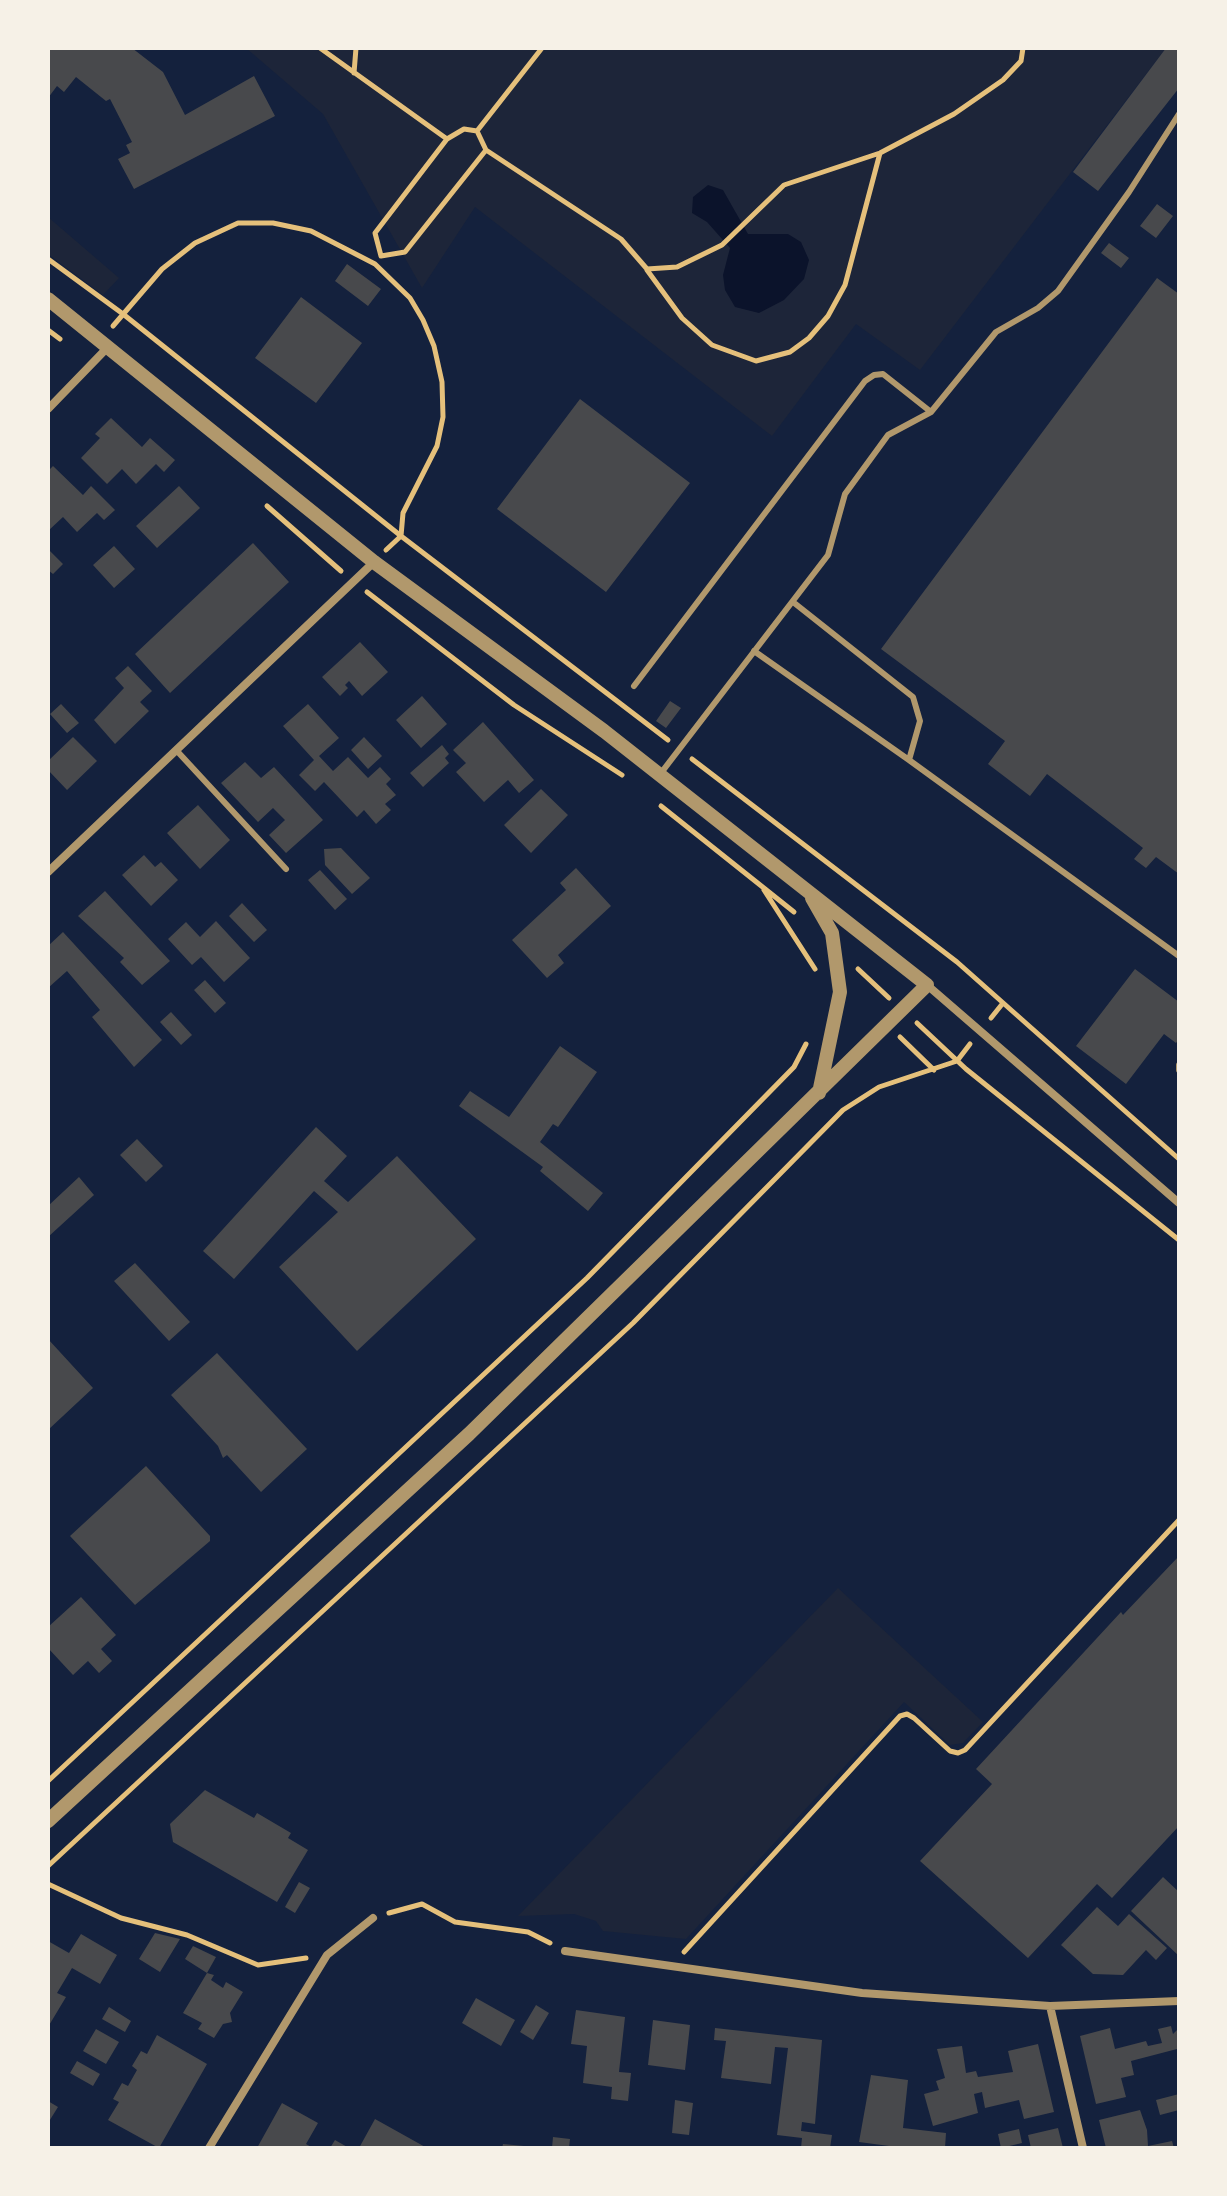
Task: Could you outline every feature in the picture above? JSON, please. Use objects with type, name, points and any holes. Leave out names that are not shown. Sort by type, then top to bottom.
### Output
[{"type":"street","points":[[48,299],[374,562],[660,773],[927,985],[1179,1203]]},
{"type":"street","points":[[48,409],[106,343]]},
{"type":"street","points":[[48,872],[374,562]]},
{"type":"street","points":[[808,891],[838,950],[840,992],[819,1093]]},
{"type":"street","points":[[48,1821],[469,1434],[927,985]]},
{"type":"street","points":[[209,2148],[327,1955],[373,1918]]},
{"type":"street","points":[[565,1951],[862,1993],[1050,2006],[1179,2001]]},
{"type":"street","points":[[1050,2006],[1083,2148]]},
{"type":"lane","points":[[660,773],[828,555],[845,494],[888,435],[931,412],[996,332],[1038,308],[1058,291],[1129,192],[1179,114]]},
{"type":"lane","points":[[634,686],[865,381],[883,374],[931,412]]},
{"type":"lane","points":[[793,602],[913,697],[920,721],[909,760]]},
{"type":"lane","points":[[754,651],[1179,956]]},
{"type":"lane","points":[[177,751],[286,869]]},
{"type":"path","points":[[320,48],[447,139]]},
{"type":"path","points":[[354,73],[356,48]]},
{"type":"path","points":[[477,131],[542,48]]},
{"type":"path","points":[[647,269],[677,267],[722,245],[784,185],[880,153],[973,103],[1021,61],[1023,48]]},
{"type":"path","points":[[381,256],[375,233],[447,139],[464,129],[477,131]]},
{"type":"path","points":[[477,131],[486,150],[621,239],[682,318],[712,345],[756,361],[790,352],[809,338],[828,316],[845,285],[857,246],[859,220],[880,153]]},
{"type":"path","points":[[375,264],[381,256],[405,252],[486,150]]},
{"type":"path","points":[[106,343],[123,314],[162,269],[195,243],[238,223],[273,223],[311,231],[375,264],[410,298],[423,320],[434,346],[442,382],[443,417],[437,446],[403,513],[401,536],[374,562]]},
{"type":"path","points":[[48,259],[123,314],[401,536],[957,962],[1179,1159]]},
{"type":"path","points":[[355,583],[514,705],[630,781]]},
{"type":"path","points":[[654,800],[761,885],[812,962],[818,981]]},
{"type":"path","points":[[48,1781],[587,1278],[794,1067],[810,1036]]},
{"type":"path","points":[[48,1866],[633,1323],[843,1110],[879,1087],[957,1061],[1179,1240]]},
{"type":"path","points":[[670,1967],[900,1716],[907,1714],[914,1718],[950,1751],[958,1753],[965,1750],[1179,1520]]},
{"type":"path","points":[[48,1884],[121,1918],[187,1935],[258,1965],[327,1955]]},
{"type":"path","points":[[373,1918],[422,1904],[455,1922],[528,1932],[565,1951]]},
{"type":"shaded area","points":[[246,48],[1166,48],[920,370],[856,324],[772,436],[475,207],[422,288],[323,114]]},
{"type":"shaded area","points":[[708,185],[723,190],[748,234],[788,234],[801,242],[809,260],[804,279],[784,300],[759,313],[735,307],[725,290],[723,275],[730,248],[707,222],[692,213],[693,197]]},
{"type":"shaded area","points":[[48,217],[119,278],[103,295],[48,254]]},
{"type":"shaded area","points":[[838,1588],[983,1722],[963,1743],[950,1745],[904,1702],[686,1939],[603,1931],[596,1921],[574,1914],[518,1916]]},
{"type":"building","points":[[48,48],[132,48],[163,72],[185,115],[254,76],[275,116],[134,189],[118,159],[130,153],[126,145],[132,142],[110,99],[106,101],[76,77],[64,92],[57,86],[48,98]]},
{"type":"building","points":[[1166,48],[1179,48],[1179,88],[1098,191],[1073,172]]},
{"type":"building","points":[[1157,204],[1173,216],[1156,238],[1140,226]]},
{"type":"building","points":[[1109,243],[1129,258],[1121,268],[1101,253]]},
{"type":"building","points":[[347,264],[381,289],[368,306],[335,281]]},
{"type":"building","points":[[1157,278],[1179,294],[1179,874],[1156,857],[1146,868],[1134,859],[1143,848],[1047,774],[1030,796],[988,764],[1005,741],[881,649]]},
{"type":"building","points":[[301,297],[362,343],[316,403],[255,358]]},
{"type":"building","points":[[580,399],[690,483],[606,592],[497,509]]},
{"type":"building","points":[[111,418],[142,447],[150,438],[175,460],[164,472],[156,464],[136,484],[122,469],[107,484],[81,458],[100,438],[95,434]]},
{"type":"building","points":[[53,466],[83,495],[91,486],[115,510],[104,520],[97,513],[77,532],[63,517],[48,531],[48,471]]},
{"type":"building","points":[[179,486],[200,508],[157,548],[136,526]]},
{"type":"building","points":[[253,543],[289,582],[170,693],[135,654]]},
{"type":"building","points":[[114,546],[135,569],[114,588],[93,565]]},
{"type":"building","points":[[48,549],[63,564],[53,574],[48,570]]},
{"type":"building","points":[[360,642],[388,672],[362,696],[349,681],[345,685],[348,688],[340,696],[322,677]]},
{"type":"building","points":[[128,666],[152,691],[140,702],[149,711],[115,744],[94,720],[124,688],[115,678]]},
{"type":"building","points":[[422,696],[447,724],[421,748],[396,720]]},
{"type":"building","points":[[670,701],[681,708],[666,728],[656,721]]},
{"type":"building","points":[[61,704],[79,723],[67,733],[50,714]]},
{"type":"building","points":[[308,704],[339,738],[319,756],[333,771],[348,757],[368,778],[380,767],[391,779],[386,784],[396,795],[385,804],[391,810],[376,824],[364,810],[357,817],[324,782],[315,791],[299,775],[314,760],[283,726]]},
{"type":"building","points":[[483,722],[534,780],[519,793],[508,780],[484,802],[456,772],[466,763],[453,750]]},
{"type":"building","points":[[73,737],[97,761],[67,790],[48,770],[48,761]]},
{"type":"building","points":[[364,737],[382,756],[368,769],[351,750]]},
{"type":"building","points":[[442,745],[449,754],[445,758],[449,763],[423,787],[410,773]]},
{"type":"building","points":[[245,762],[261,778],[274,767],[323,820],[286,853],[269,835],[285,820],[273,808],[258,822],[221,783]]},
{"type":"building","points":[[541,789],[568,815],[531,853],[504,825]]},
{"type":"building","points":[[198,805],[230,840],[200,869],[167,833]]},
{"type":"building","points":[[341,848],[370,878],[352,894],[325,865],[324,849]]},
{"type":"building","points":[[144,855],[155,867],[161,862],[178,880],[151,906],[122,875]]},
{"type":"building","points":[[576,868],[611,906],[558,955],[564,963],[547,978],[512,940],[566,890],[560,883]]},
{"type":"building","points":[[320,870],[347,899],[335,910],[308,880]]},
{"type":"building","points":[[105,891],[170,961],[142,985],[120,962],[124,958],[78,916]]},
{"type":"building","points":[[242,903],[267,930],[254,942],[229,916]]},
{"type":"building","points":[[216,921],[250,958],[224,982],[201,957],[192,965],[168,939],[186,922],[200,937]]},
{"type":"building","points":[[63,932],[162,1040],[134,1067],[92,1017],[100,1010],[67,971],[48,988],[48,946]]},
{"type":"building","points":[[1135,969],[1179,1002],[1179,1039],[1176,1043],[1164,1034],[1126,1084],[1076,1046]]},
{"type":"building","points":[[205,980],[226,1003],[215,1013],[194,990]]},
{"type":"building","points":[[171,1012],[192,1035],[181,1045],[160,1022]]},
{"type":"building","points":[[560,1046],[597,1072],[558,1127],[553,1124],[540,1142],[603,1193],[588,1211],[540,1171],[543,1167],[459,1106],[470,1091],[509,1117]]},
{"type":"building","points":[[316,1127],[347,1156],[324,1181],[348,1202],[397,1156],[476,1239],[357,1351],[279,1267],[338,1212],[314,1191],[234,1279],[203,1251]]},
{"type":"building","points":[[137,1139],[163,1166],[146,1182],[120,1155]]},
{"type":"building","points":[[79,1177],[94,1195],[48,1237],[48,1206]]},
{"type":"building","points":[[135,1263],[190,1322],[169,1341],[114,1281]]},
{"type":"building","points":[[48,1339],[93,1388],[48,1430]]},
{"type":"building","points":[[217,1353],[307,1449],[261,1492],[227,1455],[223,1458],[218,1446],[171,1395]]},
{"type":"building","points":[[146,1466],[210,1536],[210,1541],[135,1605],[70,1536]]},
{"type":"building","points":[[1179,1556],[1179,1826],[1112,1898],[1097,1884],[1028,1958],[920,1861],[992,1784],[976,1769],[1121,1612],[1123,1615]]},
{"type":"building","points":[[81,1597],[116,1635],[101,1649],[112,1661],[99,1673],[88,1661],[73,1675],[48,1648],[48,1627]]},
{"type":"building","points":[[205,1790],[254,1818],[257,1813],[291,1833],[288,1838],[308,1850],[277,1902],[173,1842],[170,1824]]},
{"type":"building","points":[[1163,1877],[1179,1892],[1179,1956],[1131,1911]]},
{"type":"building","points":[[299,1882],[310,1888],[295,1913],[285,1907]]},
{"type":"building","points":[[1097,1907],[1118,1926],[1129,1914],[1167,1948],[1156,1960],[1146,1950],[1123,1975],[1093,1974],[1061,1945]]},
{"type":"building","points":[[155,1933],[180,1939],[160,1972],[139,1959]]},
{"type":"building","points":[[81,1934],[117,1955],[100,1984],[72,1968],[57,1993],[66,1997],[48,2027],[48,1941],[69,1953]]},
{"type":"building","points":[[193,1946],[216,1957],[207,1973],[185,1959]]},
{"type":"building","points":[[207,1973],[214,1975],[211,1980],[223,1988],[226,1982],[243,1992],[230,2013],[232,2022],[223,2024],[214,2038],[198,2029],[202,2023],[183,2013]]},
{"type":"building","points":[[476,1998],[515,2020],[501,2046],[462,2023]]},
{"type":"building","points":[[536,2005],[549,2013],[533,2040],[520,2032]]},
{"type":"building","points":[[109,2007],[131,2021],[125,2032],[102,2019]]},
{"type":"building","points":[[576,2010],[625,2017],[619,2072],[631,2073],[628,2101],[611,2099],[612,2087],[583,2083],[587,2046],[571,2044]]},
{"type":"building","points":[[653,2020],[690,2025],[685,2070],[648,2065]]},
{"type":"building","points":[[1171,2026],[1173,2034],[1179,2028],[1179,2055],[1177,2049],[1131,2061],[1134,2075],[1121,2078],[1126,2097],[1096,2104],[1080,2036],[1110,2028],[1115,2049],[1146,2041],[1148,2046],[1162,2043],[1158,2029]]},
{"type":"building","points":[[715,2028],[822,2040],[815,2124],[802,2122],[801,2131],[832,2135],[830,2148],[801,2148],[802,2138],[777,2135],[788,2048],[775,2047],[771,2084],[721,2078],[726,2041],[714,2040]]},
{"type":"building","points":[[96,2029],[119,2042],[106,2064],[83,2051]]},
{"type":"building","points":[[157,2035],[207,2064],[159,2148],[108,2120],[119,2102],[113,2099],[122,2083],[128,2086],[137,2070],[132,2066],[141,2051],[147,2054]]},
{"type":"building","points":[[1038,2044],[1054,2112],[1024,2119],[1019,2100],[985,2108],[982,2092],[974,2094],[978,2113],[933,2126],[924,2094],[939,2090],[936,2081],[945,2078],[937,2049],[962,2046],[966,2073],[976,2071],[978,2077],[1013,2072],[1008,2051]]},
{"type":"building","points":[[77,2061],[100,2074],[93,2086],[70,2073]]},
{"type":"building","points":[[871,2075],[908,2080],[903,2128],[946,2133],[945,2148],[904,2148],[859,2142]]},
{"type":"building","points":[[1179,2094],[1179,2110],[1160,2115],[1156,2100]]},
{"type":"building","points":[[675,2100],[693,2103],[689,2135],[672,2133]]},
{"type":"building","points":[[48,2101],[58,2107],[48,2123]]},
{"type":"building","points":[[282,2103],[318,2123],[306,2144],[313,2148],[257,2148]]},
{"type":"building","points":[[1140,2110],[1147,2130],[1148,2146],[1172,2141],[1174,2148],[1106,2148],[1099,2120]]},
{"type":"building","points":[[375,2119],[427,2148],[359,2148]]},
{"type":"building","points":[[1058,2128],[1063,2148],[1031,2148],[1028,2135]]},
{"type":"building","points":[[1019,2129],[1022,2143],[1001,2148],[998,2134]]},
{"type":"building","points":[[553,2137],[570,2139],[569,2148],[552,2148]]},
{"type":"building","points":[[335,2140],[349,2148],[330,2148]]},
{"type":"building","points":[[503,2144],[524,2146],[524,2148],[502,2148]]}]
